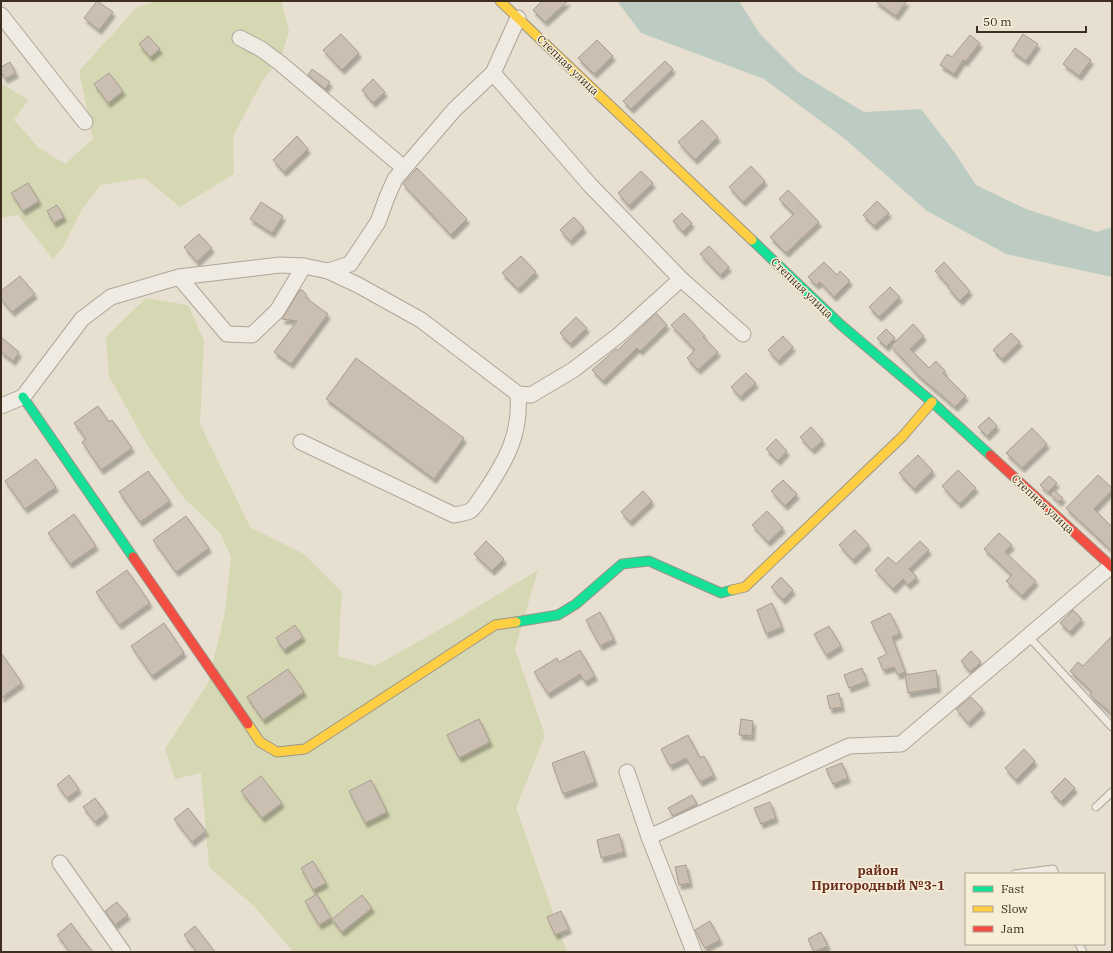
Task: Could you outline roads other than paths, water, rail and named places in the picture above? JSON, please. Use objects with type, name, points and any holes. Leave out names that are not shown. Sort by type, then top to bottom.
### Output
[{"type":"street","name":"Степная улица","points":[[500,1],[841,325],[932,402],[1111,566]]},
{"type":"street","points":[[1,15],[86,122]]},
{"type":"street","points":[[328,271],[350,264],[378,222],[395,178],[454,110],[493,73],[518,18]]},
{"type":"street","points":[[240,38],[261,49],[280,63],[404,168]]},
{"type":"street","points":[[493,73],[590,185],[681,278],[742,334]]},
{"type":"street","points":[[1,406],[23,397],[82,319],[111,297],[179,277],[280,265],[304,266],[328,271],[358,285],[421,320],[518,394],[531,395],[573,370],[619,334],[681,278]]},
{"type":"street","points":[[179,277],[227,334],[252,335],[277,311],[304,266]]},
{"type":"street","points":[[301,442],[454,515],[470,511],[502,467],[515,436],[519,411],[518,394]]},
{"type":"street","points":[[23,397],[260,742],[277,752],[305,749],[496,625],[558,615],[576,604],[622,564],[649,561],[721,593],[745,586],[902,437],[932,402]]},
{"type":"street","points":[[649,837],[849,746],[901,744],[1111,566]]},
{"type":"street","points":[[627,772],[649,837],[694,952]]},
{"type":"street","points":[[60,863],[123,952]]},
{"type":"lane","points":[[1029,637],[1112,727]]},
{"type":"lane","points":[[1096,806],[1112,792]]},
{"type":"lane","points":[[1023,873],[1053,869],[1055,873]]},
{"type":"district","name":"район Пригородный №3-1","points":[[878,878]]}]
